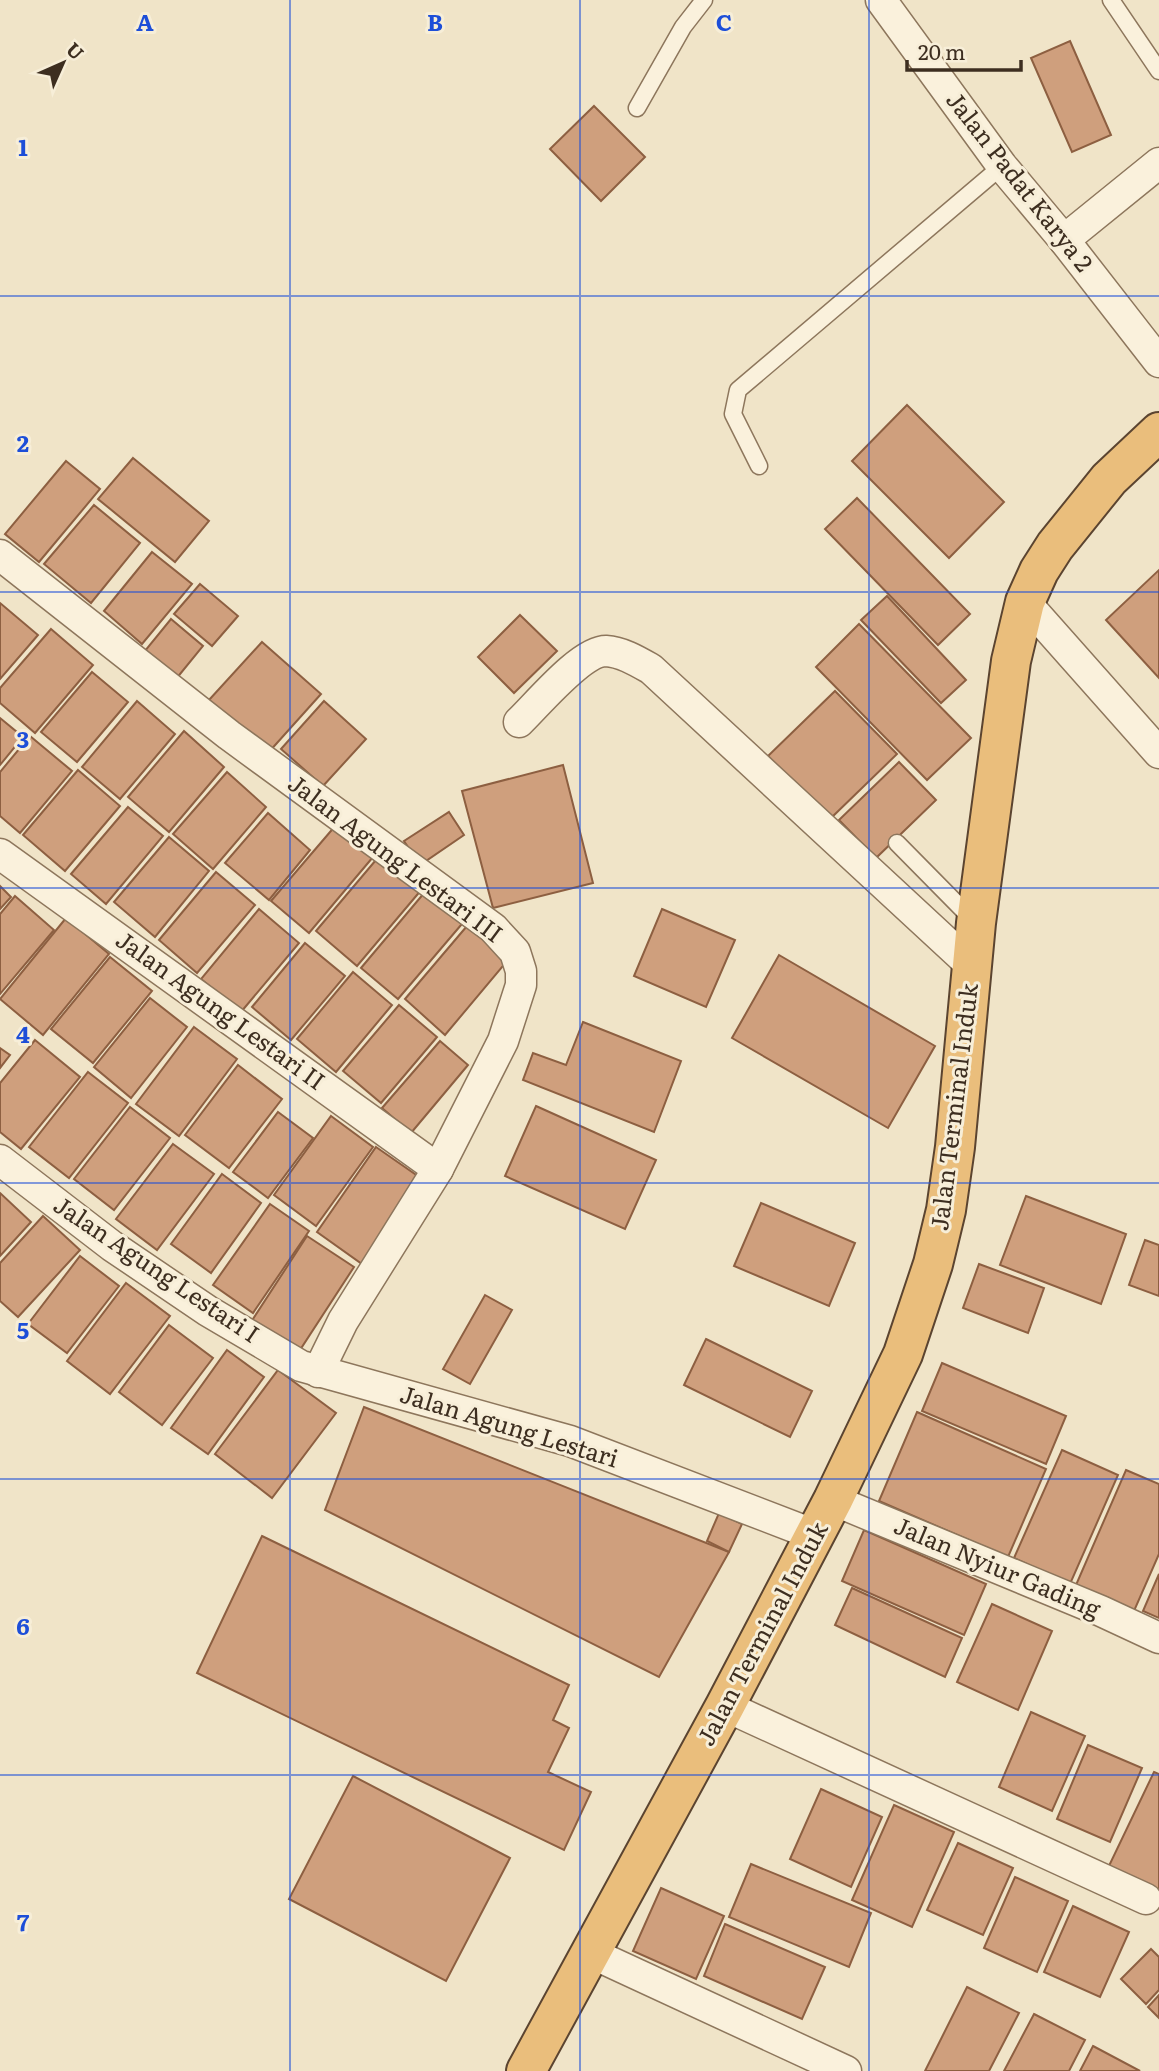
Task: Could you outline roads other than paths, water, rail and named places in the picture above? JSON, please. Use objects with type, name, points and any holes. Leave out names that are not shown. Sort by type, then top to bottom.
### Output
[{"type":"highway","name":"Jalan Terminal Induk","points":[[526,2071],[725,1706],[833,1500],[904,1354],[933,1264],[946,1210],[955,1147],[976,923],[1012,661],[1025,601],[1055,546],[1109,479],[1159,432]]},
{"type":"street","name":"Jalan Padat Karya 2","points":[[881,0],[1002,166],[1064,240],[1159,362]]},
{"type":"street","points":[[1064,240],[1159,163]]},
{"type":"street","name":"Jalan Agung Lestari III","points":[[0,555],[229,734],[492,928],[515,953],[521,971],[521,985],[503,1041],[438,1169],[343,1321],[318,1372]]},
{"type":"street","points":[[1025,601],[1159,753]]},
{"type":"street","points":[[519,722],[582,661],[597,652],[620,654],[651,669],[972,966]]},
{"type":"street","name":"Jalan Agung Lestari II","points":[[0,855],[438,1169]]},
{"type":"street","name":"Jalan Agung Lestari I","points":[[0,1160],[112,1245],[208,1311],[301,1366],[318,1372]]},
{"type":"street","name":"Jalan Agung Lestari","points":[[318,1372],[570,1441],[815,1535]]},
{"type":"street","name":"Jalan Nyiur Gading","points":[[833,1500],[1101,1611],[1159,1638]]},
{"type":"street","points":[[725,1706],[1146,1899]]},
{"type":"street","points":[[592,1953],[846,2071]]},
{"type":"lane","points":[[637,107],[682,27],[704,0]]},
{"type":"lane","points":[[1111,0],[1159,71]]},
{"type":"lane","points":[[759,466],[733,414],[738,390],[1002,166]]},
{"type":"lane","points":[[897,843],[976,923]]}]
